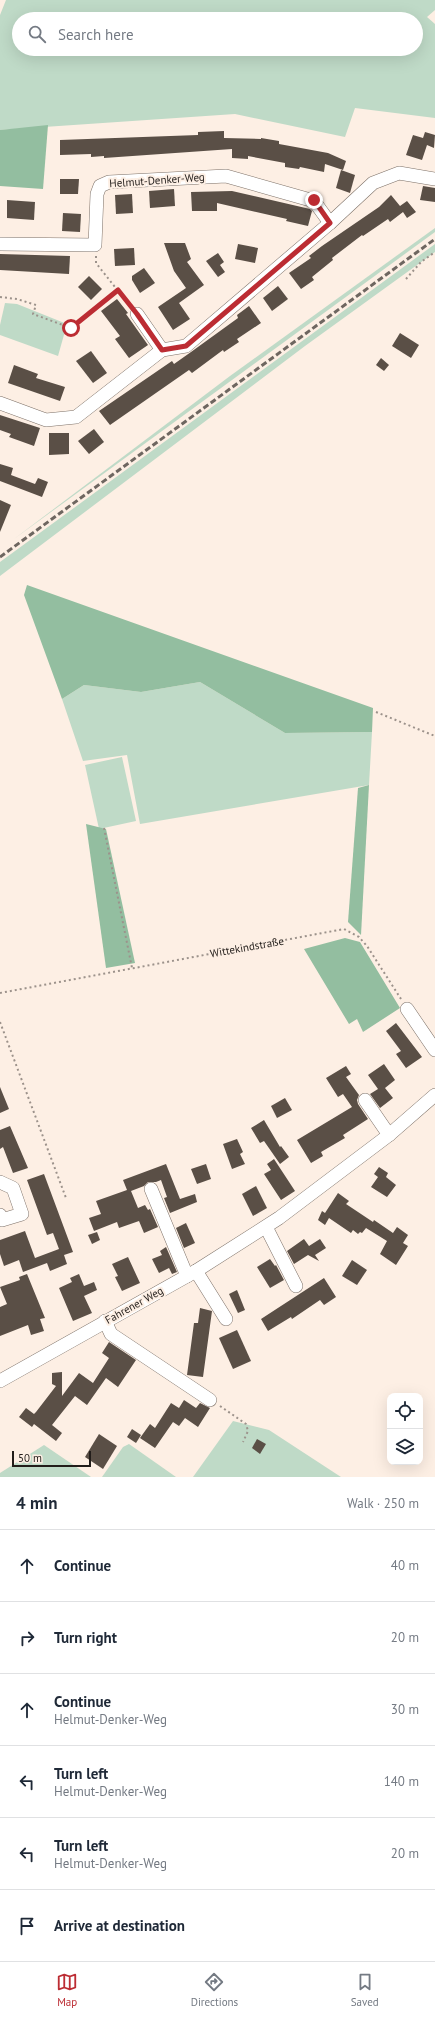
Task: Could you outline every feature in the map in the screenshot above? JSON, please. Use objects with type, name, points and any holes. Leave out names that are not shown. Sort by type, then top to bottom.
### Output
[{"type":"street","points":[[0,403],[46,420],[76,417],[162,350],[186,346],[330,223],[373,183],[400,173],[435,179]]},
{"type":"street","name":"Helmut-Denker-Weg","points":[[95,245],[97,194],[100,186],[109,182],[226,176],[314,200],[330,223]]},
{"type":"street","points":[[0,244],[95,245]]},
{"type":"street","points":[[137,314],[162,350]]},
{"type":"street","points":[[407,1009],[435,1050]]},
{"type":"street","name":"Fahrener Weg","points":[[0,1381],[105,1321],[192,1274],[266,1227],[309,1197],[388,1135],[435,1095]]},
{"type":"street","points":[[365,1100],[388,1135]]},
{"type":"street","points":[[0,1182],[13,1188],[22,1214],[2,1220],[0,1215]]},
{"type":"street","points":[[151,1190],[192,1274],[226,1318]]},
{"type":"street","points":[[266,1227],[296,1286]]},
{"type":"street","points":[[105,1321],[112,1334],[210,1400]]},
{"type":"path","points":[[95,245],[96,263],[137,314]]},
{"type":"path","points":[[406,278],[421,262],[435,252]]},
{"type":"path","points":[[0,297],[17,299],[36,305],[33,314],[71,328],[118,290]]},
{"type":"path","points":[[376,712],[435,736]]},
{"type":"path","points":[[104,828],[132,968]]},
{"type":"path","name":"Wittekindstraße","points":[[0,993],[344,930],[359,937],[367,946],[407,1009]]},
{"type":"path","points":[[0,1022],[66,1198]]},
{"type":"path","points":[[210,1400],[246,1424],[248,1432],[243,1442]]},
{"type":"green space","points":[[6,0],[435,0],[435,10],[427,17],[435,24],[435,118],[355,108],[345,137],[235,114],[0,130],[0,15]]},
{"type":"green space","points":[[48,125],[43,189],[0,186],[0,130]]},
{"type":"green space","points":[[435,228],[435,232],[14,539],[230,376]]},
{"type":"green space","points":[[435,244],[435,252],[305,346],[0,576],[0,562]]},
{"type":"green space","points":[[5,303],[17,304],[67,324],[58,356],[0,335],[0,325]]},
{"type":"green space","points":[[27,585],[373,708],[372,732],[285,733],[200,682],[141,692],[84,685],[62,699],[24,595]]},
{"type":"green space","points":[[200,682],[285,733],[372,732],[369,785],[140,824],[127,755],[83,761],[62,699],[84,685],[141,692]]},
{"type":"green space","points":[[122,757],[136,821],[99,829],[85,765]]},
{"type":"green space","points":[[369,785],[361,935],[348,922],[358,788]]},
{"type":"green space","points":[[86,824],[106,829],[135,963],[106,968]]},
{"type":"green space","points":[[345,938],[360,942],[400,1008],[363,1032],[357,1019],[349,1024],[304,949]]},
{"type":"green space","points":[[233,1421],[269,1430],[341,1477],[193,1477]]},
{"type":"green space","points":[[129,1444],[176,1477],[102,1477],[123,1447]]},
{"type":"green space","points":[[44,1445],[91,1477],[0,1477],[0,1473]]},
{"type":"building","points":[[224,131],[224,138],[261,138],[279,141],[279,144],[328,153],[346,161],[343,170],[325,164],[324,172],[300,167],[299,169],[285,167],[285,163],[248,156],[248,159],[232,158],[232,149],[104,158],[104,156],[91,157],[91,154],[60,155],[60,140],[198,135],[198,132]]},
{"type":"building","points":[[425,132],[435,135],[434,148],[427,145],[422,160],[406,155],[413,135],[423,138]]},
{"type":"building","points":[[341,170],[355,175],[350,193],[336,188]]},
{"type":"building","points":[[60,179],[79,179],[78,194],[60,194]]},
{"type":"building","points":[[423,186],[435,188],[435,202],[420,200]]},
{"type":"building","points":[[174,189],[175,206],[150,208],[149,191]]},
{"type":"building","points":[[232,191],[310,209],[312,211],[308,226],[286,221],[287,219],[217,203],[217,211],[192,211],[191,192]]},
{"type":"building","points":[[132,194],[133,213],[116,214],[115,195]]},
{"type":"building","points":[[391,195],[400,206],[407,201],[416,212],[407,218],[403,212],[390,222],[388,219],[363,236],[362,235],[332,258],[333,260],[312,277],[314,280],[301,289],[289,273],[311,258],[309,256],[322,246],[379,207]]},
{"type":"building","points":[[7,200],[35,202],[34,220],[7,218]]},
{"type":"building","points":[[63,213],[81,214],[80,232],[62,231]]},
{"type":"building","points":[[164,243],[185,243],[191,259],[187,262],[204,285],[179,303],[190,319],[173,330],[158,307],[186,288],[174,271]]},
{"type":"building","points":[[238,244],[258,248],[255,263],[235,259]]},
{"type":"building","points":[[134,248],[135,265],[115,266],[114,249]]},
{"type":"building","points":[[218,253],[224,262],[220,265],[225,272],[218,277],[206,261]]},
{"type":"building","points":[[0,254],[70,256],[69,274],[0,270]]},
{"type":"building","points":[[144,268],[155,283],[140,293],[132,280],[132,276]]},
{"type":"building","points":[[89,276],[102,289],[91,300],[78,287]]},
{"type":"building","points":[[278,286],[288,299],[272,311],[263,298]]},
{"type":"building","points":[[117,299],[128,313],[126,314],[148,345],[129,358],[115,339],[120,336],[101,311]]},
{"type":"building","points":[[249,306],[261,323],[237,339],[239,342],[224,352],[223,350],[192,373],[189,370],[110,425],[99,411],[172,361],[174,364],[238,318],[237,315]]},
{"type":"building","points":[[400,333],[419,345],[411,358],[392,346]]},
{"type":"building","points":[[91,351],[107,373],[93,383],[76,361]]},
{"type":"building","points":[[381,358],[389,365],[384,371],[376,365]]},
{"type":"building","points":[[14,365],[38,374],[36,378],[65,387],[60,401],[8,383]]},
{"type":"building","points":[[0,415],[40,428],[34,446],[9,437],[11,434],[0,430]]},
{"type":"building","points":[[94,429],[104,442],[89,454],[78,441]]},
{"type":"building","points":[[49,433],[69,433],[69,454],[49,455]]},
{"type":"building","points":[[0,464],[13,468],[11,475],[35,484],[38,478],[48,482],[42,497],[0,481]]},
{"type":"building","points":[[0,500],[11,505],[0,532]]},
{"type":"building","points":[[396,1023],[422,1057],[406,1068],[396,1054],[401,1051],[386,1031]]},
{"type":"building","points":[[384,1064],[395,1080],[385,1088],[393,1098],[380,1108],[370,1094],[378,1089],[368,1075]]},
{"type":"building","points":[[346,1066],[351,1074],[346,1077],[359,1095],[357,1100],[358,1104],[368,1119],[343,1135],[345,1138],[321,1152],[323,1156],[311,1163],[297,1140],[352,1107],[343,1094],[338,1097],[326,1078]]},
{"type":"building","points":[[0,1087],[9,1109],[0,1113]]},
{"type":"building","points":[[285,1098],[292,1110],[277,1118],[271,1106]]},
{"type":"building","points":[[264,1120],[280,1147],[281,1146],[289,1157],[280,1164],[264,1141],[260,1143],[251,1128]]},
{"type":"building","points":[[10,1126],[28,1168],[13,1173],[3,1147],[0,1149],[0,1130]]},
{"type":"building","points":[[237,1139],[243,1152],[240,1154],[245,1164],[232,1169],[223,1144]]},
{"type":"building","points":[[274,1159],[295,1191],[281,1200],[264,1174],[271,1170],[267,1164]]},
{"type":"building","points":[[166,1164],[180,1199],[195,1194],[197,1202],[170,1213],[164,1198],[167,1197],[161,1180],[156,1182],[148,1182],[144,1186],[131,1191],[138,1208],[145,1205],[148,1210],[150,1209],[158,1227],[144,1233],[139,1221],[119,1228],[117,1222],[94,1231],[89,1218],[101,1214],[96,1201],[127,1190],[123,1180]]},
{"type":"building","points":[[206,1164],[211,1179],[197,1184],[191,1169]]},
{"type":"building","points":[[379,1167],[388,1173],[386,1177],[396,1185],[387,1197],[371,1187],[378,1177],[374,1174]]},
{"type":"building","points":[[44,1174],[73,1252],[64,1255],[67,1264],[50,1271],[47,1263],[23,1272],[19,1260],[4,1266],[0,1254],[0,1240],[25,1231],[35,1258],[59,1249],[53,1233],[47,1235],[27,1180]]},
{"type":"building","points":[[256,1186],[267,1208],[253,1216],[242,1194]]},
{"type":"building","points":[[338,1193],[349,1201],[346,1204],[373,1222],[374,1220],[393,1233],[397,1227],[408,1235],[403,1243],[408,1246],[396,1265],[380,1254],[387,1241],[366,1228],[362,1233],[360,1232],[358,1234],[353,1230],[351,1233],[329,1218],[325,1225],[318,1220],[322,1211],[325,1213]]},
{"type":"building","points":[[186,1223],[195,1243],[184,1248],[176,1228]]},
{"type":"building","points":[[97,1232],[100,1240],[92,1244],[88,1235]]},
{"type":"building","points":[[304,1239],[309,1246],[320,1239],[326,1248],[315,1255],[319,1261],[308,1255],[294,1264],[287,1251]]},
{"type":"building","points":[[166,1247],[177,1272],[172,1274],[169,1268],[159,1273],[152,1259],[162,1255],[160,1251]]},
{"type":"building","points":[[128,1257],[140,1283],[122,1291],[115,1277],[118,1276],[112,1264]]},
{"type":"building","points":[[270,1259],[275,1266],[276,1265],[284,1280],[270,1288],[257,1267]]},
{"type":"building","points":[[352,1260],[367,1270],[357,1285],[342,1276]]},
{"type":"building","points":[[27,1274],[45,1318],[40,1319],[44,1331],[31,1335],[28,1325],[0,1336],[0,1307],[7,1304],[0,1287],[20,1280],[19,1277]]},
{"type":"building","points":[[79,1274],[84,1286],[94,1282],[97,1290],[84,1296],[92,1313],[73,1321],[59,1288],[72,1282],[70,1278]]},
{"type":"building","points":[[324,1278],[336,1297],[324,1305],[320,1300],[292,1319],[291,1317],[268,1331],[261,1319]]},
{"type":"building","points":[[237,1290],[245,1310],[238,1313],[229,1294]]},
{"type":"building","points":[[200,1308],[212,1311],[203,1377],[187,1375],[194,1323],[198,1323]]},
{"type":"building","points":[[237,1330],[251,1361],[233,1369],[219,1338]]},
{"type":"building","points":[[109,1342],[136,1360],[118,1387],[106,1378],[87,1405],[75,1396],[52,1425],[62,1433],[56,1441],[34,1424],[32,1427],[19,1417],[26,1408],[34,1414],[56,1386],[52,1384],[52,1373],[62,1372],[62,1396],[79,1373],[93,1383],[109,1358],[102,1353]]},
{"type":"building","points":[[184,1400],[196,1408],[200,1403],[210,1408],[198,1427],[185,1418],[179,1426],[173,1422],[155,1448],[140,1438],[150,1424],[155,1428],[171,1403],[179,1408]]},
{"type":"building","points":[[132,1429],[141,1435],[136,1443],[127,1437]]},
{"type":"building","points":[[99,1434],[117,1446],[103,1469],[85,1457]]},
{"type":"building","points":[[257,1439],[266,1444],[260,1454],[252,1448]]},
{"type":"railway","points":[[0,557],[435,239]]},
{"type":"route","points":[[71,328],[118,290],[162,350],[186,346],[330,223],[314,200]]}]
